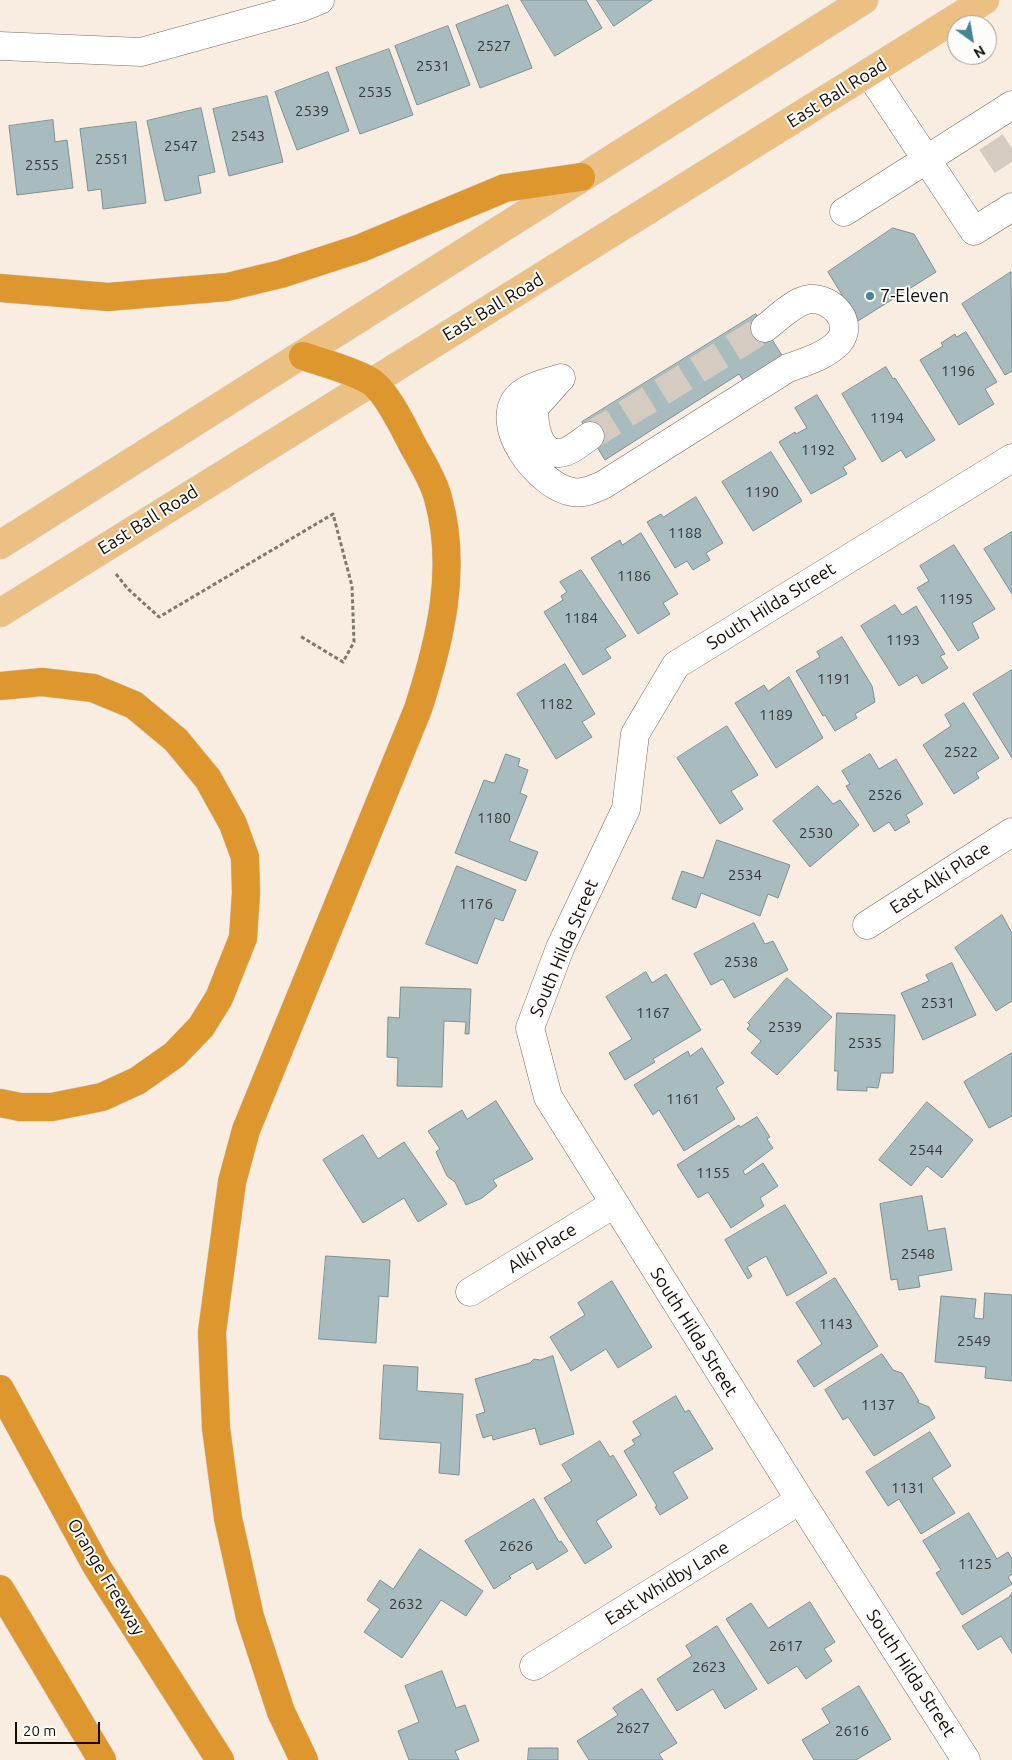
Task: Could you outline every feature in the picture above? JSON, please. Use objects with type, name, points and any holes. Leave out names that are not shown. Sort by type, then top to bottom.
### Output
[{"type":"highway","points":[[0,288],[108,298],[227,287],[281,274],[361,248],[505,188],[581,177]]},
{"type":"highway","points":[[303,356],[371,381],[395,411],[438,496],[446,534],[447,571],[443,614],[434,660],[418,709],[246,1130],[232,1182],[212,1332],[216,1428],[228,1518],[250,1616],[281,1712],[304,1760]]},
{"type":"highway","points":[[0,686],[42,682],[93,688],[134,705],[176,740],[208,779],[233,824],[245,857],[246,893],[243,938],[219,998],[201,1027],[174,1056],[137,1081],[102,1097],[52,1107],[0,1103]]},
{"type":"highway","name":"Orange Freeway","points":[[0,1389],[97,1567],[220,1760]]},
{"type":"highway","points":[[0,1589],[102,1760]]},
{"type":"main road","points":[[0,546],[303,356],[581,177],[864,0]]},
{"type":"main road","name":"East Ball Road","points":[[0,613],[371,381],[590,249],[984,0]]},
{"type":"street","points":[[0,46],[141,52],[300,8],[320,0]]},
{"type":"street","points":[[869,73],[974,230],[1012,207]]},
{"type":"street","points":[[844,212],[926,158],[986,133],[1011,106]]},
{"type":"street","points":[[590,436],[567,451],[557,453],[547,449],[540,440],[535,426],[534,408],[560,378],[522,392],[513,403],[509,419],[513,434],[531,463],[558,487],[574,492],[589,491],[603,485],[788,368],[817,358],[840,341],[844,332],[844,321],[832,305],[822,300],[810,299],[798,304],[765,328]]},
{"type":"street","name":"South Hilda Street","points":[[966,1760],[800,1500],[548,1097],[530,1028],[560,948],[626,810],[635,734],[676,665],[1012,458]]},
{"type":"street","name":"East Alki Place","points":[[867,925],[1012,832]]},
{"type":"street","name":"Alki Place","points":[[470,1292],[614,1204]]},
{"type":"street","name":"East Whidby Lane","points":[[534,1666],[800,1500]]},
{"type":"path","points":[[99,551],[128,589],[159,617],[333,514],[352,586],[354,642],[343,662],[300,636]]},
{"type":"building","points":[[521,0],[586,0],[602,28],[555,56]]},
{"type":"building","points":[[597,0],[652,0],[614,26]]},
{"type":"building","points":[[508,5],[532,68],[480,88],[456,25]]},
{"type":"building","points":[[448,26],[470,85],[417,105],[395,46]]},
{"type":"building","points":[[389,49],[413,115],[360,134],[336,68]]},
{"type":"building","points":[[328,72],[349,131],[297,150],[275,92]]},
{"type":"building","points":[[267,96],[283,162],[229,176],[213,109]]},
{"type":"building","points":[[201,108],[215,172],[198,176],[201,193],[165,201],[147,121]]},
{"type":"building","points":[[53,120],[55,142],[67,140],[73,188],[17,195],[9,126]]},
{"type":"building","points":[[136,122],[146,203],[103,209],[101,189],[88,191],[80,129]]},
{"type":"building","name":"7-Eleven","points":[[893,228],[914,234],[936,272],[858,321],[828,272]]},
{"type":"building","points":[[1011,272],[1012,371],[1005,375],[962,304]]},
{"type":"building","points":[[756,314],[783,357],[744,382],[739,374],[605,460],[582,422]]},
{"type":"building","points":[[966,332],[997,382],[985,389],[994,404],[959,425],[920,360],[943,346],[941,343],[955,334],[956,337]]},
{"type":"building","points":[[886,367],[935,440],[906,458],[901,450],[882,462],[842,394]]},
{"type":"building","points":[[817,395],[856,459],[843,467],[847,474],[811,494],[779,442],[795,432],[796,434],[807,428],[795,408]]},
{"type":"building","points":[[771,452],[802,501],[753,531],[722,482]]},
{"type":"building","points":[[696,497],[723,543],[706,553],[710,560],[693,570],[687,561],[675,568],[647,522],[661,514],[663,517]]},
{"type":"building","points":[[1012,532],[1012,594],[984,549]]},
{"type":"building","points":[[641,533],[678,594],[663,603],[670,614],[638,634],[591,558],[620,540],[622,545]]},
{"type":"building","points":[[954,545],[995,609],[972,623],[979,638],[958,651],[917,588],[929,581],[920,566]]},
{"type":"building","points":[[581,570],[626,636],[605,649],[611,658],[583,675],[544,612],[563,600],[561,596],[567,592],[560,582]]},
{"type":"building","points":[[895,605],[902,615],[916,606],[945,654],[940,656],[948,668],[922,684],[917,675],[899,686],[861,626]]},
{"type":"building","points":[[842,637],[872,686],[875,702],[855,714],[857,718],[835,731],[825,715],[823,716],[796,671],[820,657],[817,652]]},
{"type":"building","points":[[565,664],[595,714],[582,722],[592,737],[556,759],[517,694]]},
{"type":"building","points":[[1012,670],[1012,758],[973,694]]},
{"type":"building","points":[[789,677],[823,738],[776,768],[735,703],[764,685],[768,691]]},
{"type":"building","points":[[964,703],[999,758],[976,773],[979,778],[954,794],[923,745],[951,726],[945,715]]},
{"type":"building","points":[[727,726],[758,775],[731,791],[743,809],[720,824],[677,758]]},
{"type":"building","points":[[506,754],[520,759],[518,766],[528,770],[520,793],[527,796],[509,841],[538,852],[526,881],[455,853],[484,780],[494,783]]},
{"type":"building","points":[[870,754],[879,769],[896,759],[923,804],[906,815],[910,822],[895,831],[889,822],[874,832],[846,786],[850,784],[842,771]]},
{"type":"building","points":[[818,786],[833,804],[840,800],[859,825],[810,867],[773,821]]},
{"type":"building","points":[[717,840],[790,865],[778,898],[768,894],[760,916],[701,893],[696,908],[672,899],[682,871],[703,878]]},
{"type":"building","points":[[457,866],[516,890],[503,921],[495,918],[477,964],[426,944]]},
{"type":"building","points":[[1002,915],[1012,933],[1012,1001],[996,1011],[955,948]]},
{"type":"building","points":[[754,923],[765,944],[773,941],[788,970],[734,998],[723,979],[711,985],[694,954]]},
{"type":"building","points":[[952,963],[976,1015],[923,1040],[901,993],[929,981],[926,975]]},
{"type":"building","points":[[646,972],[652,983],[666,974],[701,1030],[653,1059],[655,1062],[625,1080],[609,1053],[632,1039],[606,997]]},
{"type":"building","points":[[787,978],[832,1017],[777,1075],[751,1053],[761,1041],[747,1029],[750,1025],[748,1023]]},
{"type":"building","points":[[401,987],[471,989],[469,1034],[465,1034],[466,1022],[444,1021],[442,1087],[397,1086],[398,1058],[387,1057],[388,1017],[399,1018]]},
{"type":"building","points":[[837,1013],[895,1015],[893,1073],[881,1073],[878,1088],[867,1087],[867,1091],[837,1090],[838,1071],[835,1071]]},
{"type":"building","points":[[702,1048],[724,1083],[716,1088],[735,1119],[684,1151],[659,1110],[653,1115],[634,1085],[688,1051],[690,1056]]},
{"type":"building","points":[[1012,1053],[1012,1116],[989,1128],[964,1082]]},
{"type":"building","points":[[496,1101],[533,1159],[493,1180],[497,1186],[482,1198],[466,1205],[455,1182],[447,1176],[436,1152],[440,1149],[428,1131],[462,1110],[467,1119]]},
{"type":"building","points":[[927,1102],[973,1140],[942,1178],[927,1166],[911,1186],[879,1160]]},
{"type":"building","points":[[757,1117],[770,1137],[767,1139],[773,1148],[743,1171],[745,1175],[763,1163],[778,1186],[760,1198],[764,1206],[731,1228],[708,1192],[698,1198],[677,1165],[739,1125],[740,1127]]},
{"type":"building","points":[[363,1135],[378,1159],[404,1142],[447,1204],[418,1222],[404,1198],[363,1223],[323,1160]]},
{"type":"building","points":[[922,1196],[928,1231],[945,1228],[952,1270],[918,1276],[920,1287],[899,1290],[897,1279],[891,1280],[880,1204]]},
{"type":"building","points":[[785,1205],[827,1273],[787,1296],[766,1256],[747,1267],[752,1276],[748,1279],[725,1240]]},
{"type":"building","points":[[326,1256],[390,1260],[388,1297],[379,1296],[376,1343],[319,1339]]},
{"type":"building","points":[[835,1278],[878,1346],[814,1387],[797,1361],[822,1344],[796,1303]]},
{"type":"building","points":[[612,1281],[652,1347],[618,1368],[606,1349],[571,1371],[550,1337],[585,1315],[578,1303]]},
{"type":"building","points":[[985,1293],[1012,1295],[1012,1381],[985,1378],[986,1367],[935,1362],[941,1296],[976,1299],[974,1318],[983,1319]]},
{"type":"building","points":[[882,1354],[893,1370],[902,1373],[919,1401],[917,1402],[929,1407],[935,1418],[874,1456],[848,1417],[843,1420],[825,1390]]},
{"type":"building","points":[[553,1356],[574,1434],[540,1445],[535,1428],[493,1440],[492,1435],[483,1438],[476,1415],[485,1412],[475,1379],[530,1363],[534,1359],[540,1360]]},
{"type":"building","points":[[384,1365],[418,1367],[417,1391],[463,1394],[459,1475],[439,1473],[441,1443],[380,1439]]},
{"type":"building","points":[[676,1396],[685,1412],[689,1410],[713,1449],[673,1472],[688,1498],[660,1515],[655,1507],[657,1506],[624,1451],[635,1444],[632,1440],[641,1435],[633,1422]]},
{"type":"building","points":[[930,1432],[951,1466],[932,1478],[955,1513],[921,1534],[899,1499],[888,1506],[866,1472]]},
{"type":"building","points":[[600,1441],[610,1457],[613,1455],[637,1495],[596,1521],[612,1547],[585,1564],[544,1498],[572,1481],[562,1465]]},
{"type":"building","points":[[534,1499],[559,1542],[561,1541],[568,1551],[537,1570],[533,1562],[509,1576],[511,1578],[494,1589],[465,1541]]},
{"type":"building","points":[[969,1513],[997,1559],[1008,1552],[1012,1559],[1012,1574],[1008,1577],[1012,1584],[962,1615],[936,1573],[941,1570],[923,1541]]},
{"type":"building","points":[[420,1549],[483,1591],[466,1616],[441,1600],[402,1658],[364,1632],[380,1609],[367,1600],[380,1580],[393,1589]]},
{"type":"building","points":[[1012,1593],[1012,1653],[1001,1636],[978,1650],[962,1626],[1009,1597]]},
{"type":"building","points":[[810,1602],[835,1642],[824,1649],[832,1661],[806,1679],[797,1666],[768,1684],[726,1619],[751,1603],[768,1628]]},
{"type":"building","points":[[717,1626],[757,1689],[725,1709],[713,1689],[677,1711],[657,1679],[692,1656],[686,1646]]},
{"type":"building","points":[[442,1671],[456,1708],[465,1705],[479,1741],[455,1751],[459,1760],[409,1760],[398,1731],[419,1722],[405,1686]]},
{"type":"building","points":[[859,1686],[891,1739],[856,1760],[814,1760],[802,1740],[830,1723],[822,1709]]},
{"type":"building","points":[[642,1689],[677,1743],[659,1754],[663,1760],[589,1760],[577,1741],[618,1715],[613,1708]]},
{"type":"building","points":[[529,1748],[558,1748],[558,1760],[528,1760]]},
{"type":"tunnel","points":[[991,142],[1012,174]]},
{"type":"tunnel","points":[[590,436],[765,328]]},
{"type":"place","name":"7-Eleven","points":[[870,296]]}]
